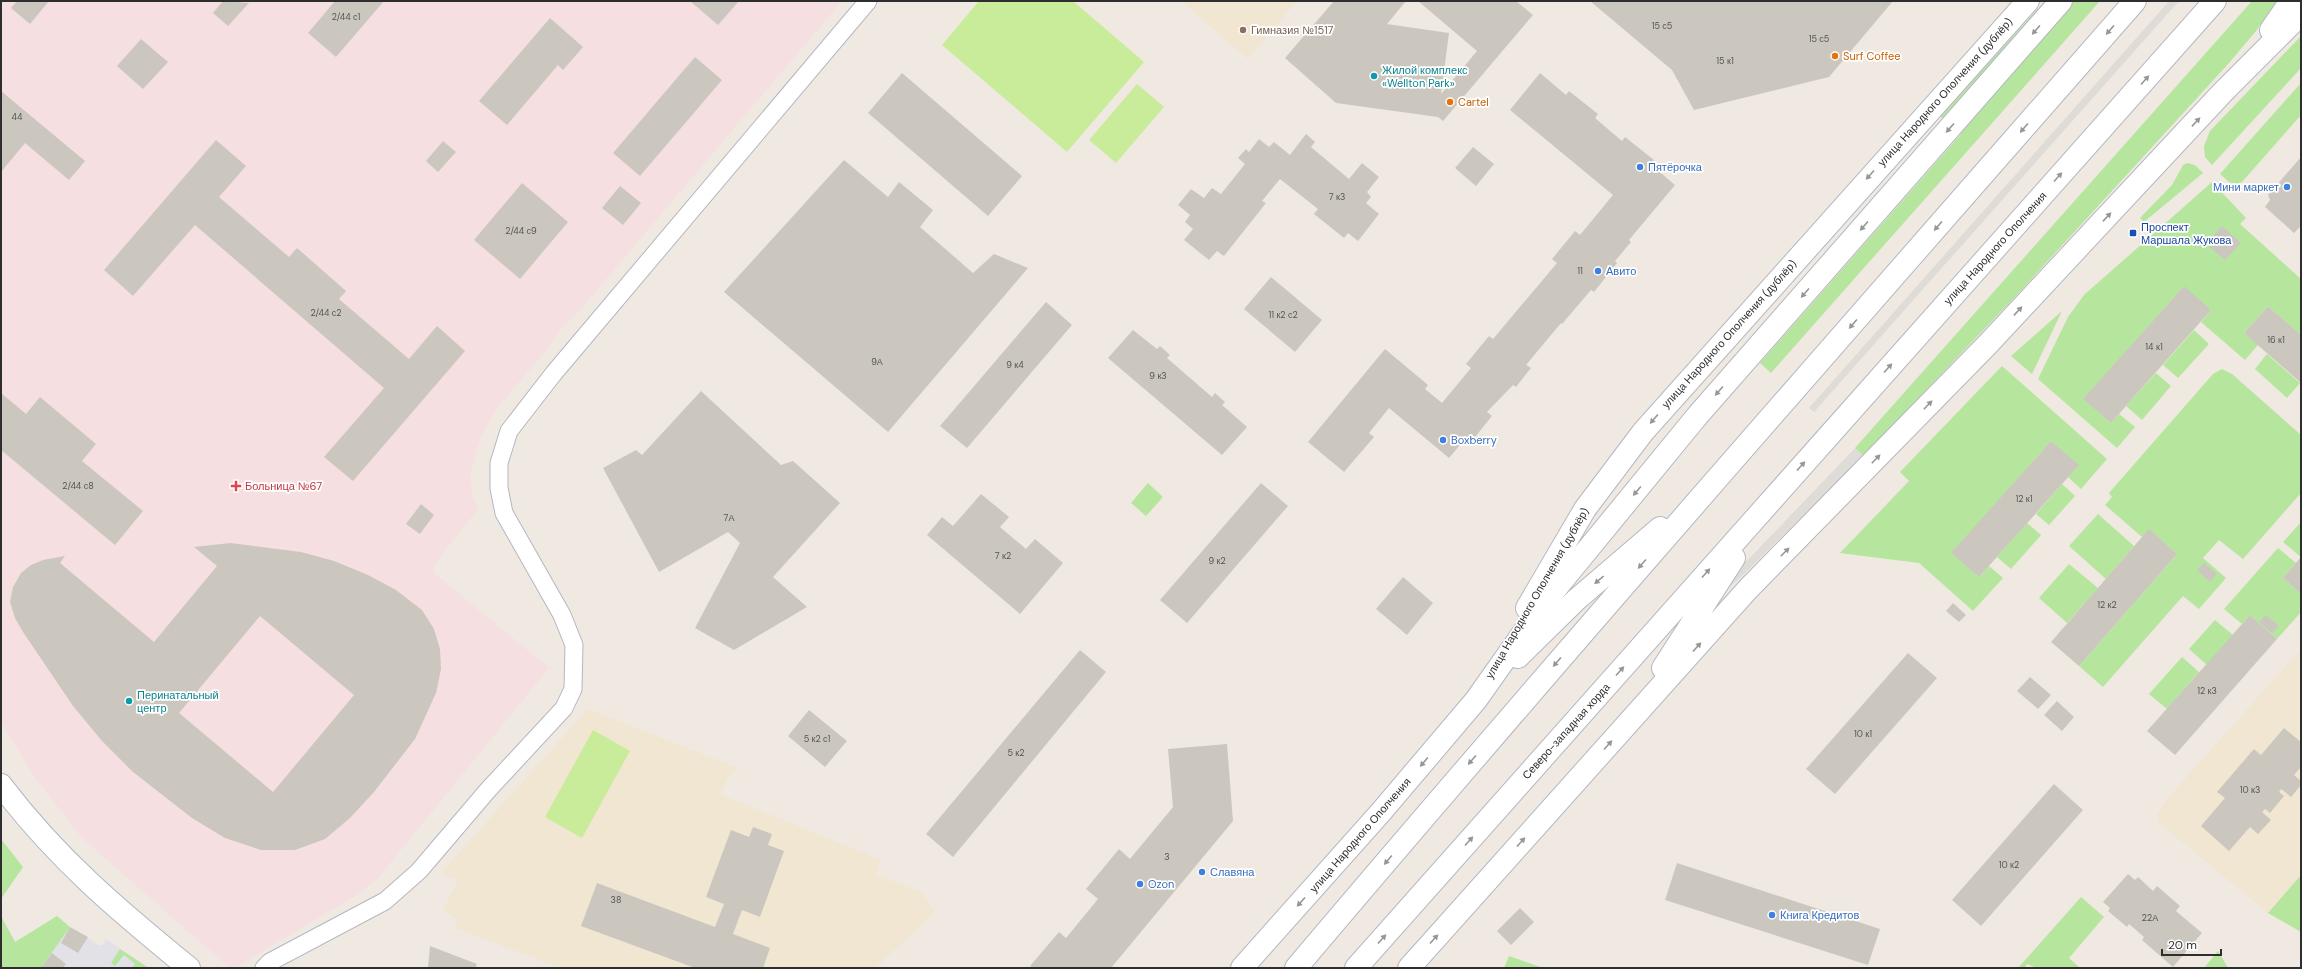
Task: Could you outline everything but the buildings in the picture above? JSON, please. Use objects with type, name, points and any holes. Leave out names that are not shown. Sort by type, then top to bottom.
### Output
[{"type":"main road","name":"улица Народного Ополчения (дублёр)","points":[[1476,700],[1541,582],[1585,509],[1643,432],[2028,1]]},
{"type":"main road","points":[[1476,700],[1548,598],[1698,415],[2061,1]]},
{"type":"main road","points":[[1296,968],[1478,753],[1704,492],[2135,1]]},
{"type":"main road","name":"улица Народного Ополчения","points":[[1775,495],[2215,1]]},
{"type":"main road","points":[[2223,92],[2265,39],[2291,1]]},
{"type":"main road","points":[[1408,968],[1748,589],[1988,344],[2223,92],[2301,14]]},
{"type":"main road","points":[[1476,700],[1576,600],[1642,542],[1704,492]]},
{"type":"main road","points":[[1624,728],[1775,495]]},
{"type":"main road","name":"Северо-западная хорда","points":[[1356,968],[1775,495]]},
{"type":"main road","name":"улица Народного Ополчения","points":[[1242,968],[1381,812],[1476,700]]},
{"type":"main road","points":[[1,785],[46,841],[84,879],[130,921],[189,968]]},
{"type":"street","points":[[264,968],[270,962],[385,901],[419,871],[488,790],[564,708],[572,689],[574,645],[562,615],[504,513],[498,488],[499,463],[509,431],[554,372],[868,1]]},
{"type":"shaded area","name":"Больница №67","points":[[1,1],[842,1],[586,303],[561,329],[548,348],[497,408],[481,436],[470,474],[473,497],[478,509],[436,562],[433,572],[549,668],[378,878],[357,895],[234,968],[230,968],[82,838],[34,776],[1,722]]},
{"type":"shaded area","name":"Гимназия №1517","points":[[1181,1],[1297,1],[1248,59]]},
{"type":"shaded area","points":[[2169,1],[2179,1],[1814,412],[1809,408]]},
{"type":"shaded area","points":[[1855,448],[1863,456],[1741,577],[1725,591],[1721,588]]},
{"type":"shaded area","points":[[2301,649],[2301,875],[2268,913],[2158,822],[2157,815],[2167,799]]},
{"type":"shaded area","points":[[588,709],[738,768],[728,778],[720,794],[881,860],[876,874],[922,893],[935,912],[875,968],[561,968],[455,928],[458,920],[443,910],[458,880],[441,873]]},
{"type":"shaded area","points":[[70,927],[99,945],[103,945],[106,939],[149,968],[41,968]]},
{"type":"green space","points":[[979,1],[1073,1],[1144,62],[1067,152],[942,45]]},
{"type":"green space","points":[[2045,1],[2100,1],[1771,373],[1760,363],[1961,134],[1940,116]]},
{"type":"green space","points":[[2252,1],[2277,1],[2256,31],[2229,63],[2014,298],[1863,456],[1855,448]]},
{"type":"green space","points":[[2301,36],[2301,68],[2212,165],[2205,157],[2204,146],[2210,131]]},
{"type":"green space","points":[[2301,83],[2301,115],[2242,182],[2236,185],[2230,183],[2220,174]]},
{"type":"green space","points":[[1137,84],[1164,107],[1116,163],[1089,140]]},
{"type":"green space","points":[[2187,163],[2195,165],[2203,173],[2144,222],[2140,218],[2172,185],[2183,165]]},
{"type":"green space","points":[[2212,182],[2246,218],[2240,224],[2301,279],[2301,335],[2268,306],[2244,333],[2258,345],[2245,360],[2201,322],[2211,310],[2183,287],[2084,399],[2111,423],[2119,414],[2135,427],[2117,448],[2038,379],[2068,317],[2084,295]]},
{"type":"green space","points":[[2062,311],[2032,374],[2011,356]]},
{"type":"green space","points":[[2194,330],[2209,344],[2178,378],[2163,365]]},
{"type":"green space","points":[[2267,354],[2300,383],[2287,398],[2255,369]]},
{"type":"green space","points":[[2002,366],[2107,459],[2081,489],[2068,477],[2078,465],[2051,441],[1952,553],[1979,577],[1989,566],[2003,578],[1973,611],[1919,563],[1840,553],[1909,481],[1900,472]]},
{"type":"green space","points":[[2222,369],[2232,374],[2301,435],[2301,493],[2243,559],[2219,540],[2203,558],[2226,578],[2199,609],[2183,596],[2103,687],[2079,666],[2177,554],[2149,530],[2142,537],[2105,505],[2112,497],[2109,493],[2213,374]]},
{"type":"green space","points":[[2156,373],[2171,386],[2142,420],[2126,406]]},
{"type":"green space","points":[[1148,483],[1163,497],[1146,516],[1131,503]]},
{"type":"green space","points":[[2062,484],[2075,496],[2049,525],[2036,514]]},
{"type":"green space","points":[[2098,514],[2134,546],[2106,579],[2069,546]]},
{"type":"green space","points":[[2301,522],[2301,557],[2283,542]]},
{"type":"green space","points":[[2027,523],[2041,535],[2011,569],[1997,557]]},
{"type":"green space","points":[[2278,548],[2296,563],[2283,578],[2301,594],[2301,612],[2277,639],[2250,615],[2242,624],[2224,609]]},
{"type":"green space","points":[[2069,564],[2098,588],[2067,623],[2039,598]]},
{"type":"green space","points":[[2215,620],[2233,635],[2207,665],[2189,649]]},
{"type":"green space","points":[[2182,657],[2199,672],[2167,709],[2149,694]]},
{"type":"green space","points":[[593,730],[630,751],[582,838],[545,817]]},
{"type":"green space","points":[[1,839],[23,867],[1,899]]},
{"type":"green space","points":[[2301,875],[2301,932],[2268,913]]},
{"type":"green space","points":[[2081,897],[2104,917],[2069,958],[2080,968],[2037,968],[2027,964],[2025,968],[2018,968]]},
{"type":"green space","points":[[1,916],[15,942],[57,916],[70,927],[41,968],[1,968]]},
{"type":"green space","points":[[120,949],[149,968],[132,968],[135,964],[124,955],[115,966],[111,963]]},
{"type":"green space","points":[[2218,951],[2228,968],[2204,968]]},
{"type":"green space","points":[[1509,956],[1543,968],[1504,968]]},
{"type":"place","name":"Гимназия №1517","points":[[1243,30]]},
{"type":"place","name":"Surf Coffee","points":[[1835,56]]},
{"type":"place","name":"Жилой комплекс «Wellton Park»","points":[[1374,76]]},
{"type":"place","name":"Cartel","points":[[1450,102]]},
{"type":"place","name":"Пятёрочка","points":[[1640,167]]},
{"type":"place","name":"Мини маркет","points":[[2287,187]]},
{"type":"place","name":"Проспект Маршала Жукова","points":[[2133,233]]},
{"type":"place","name":"Авито","points":[[1598,271]]},
{"type":"place","name":"Boxberry","points":[[1443,440]]},
{"type":"place","name":"Больница №67","points":[[236,486]]},
{"type":"place","name":"Перинатальный центр","points":[[129,701]]},
{"type":"place","name":"Славяна","points":[[1202,872]]},
{"type":"place","name":"Ozon","points":[[1140,884]]},
{"type":"place","name":"Книга Кредитов","points":[[1772,915]]}]
